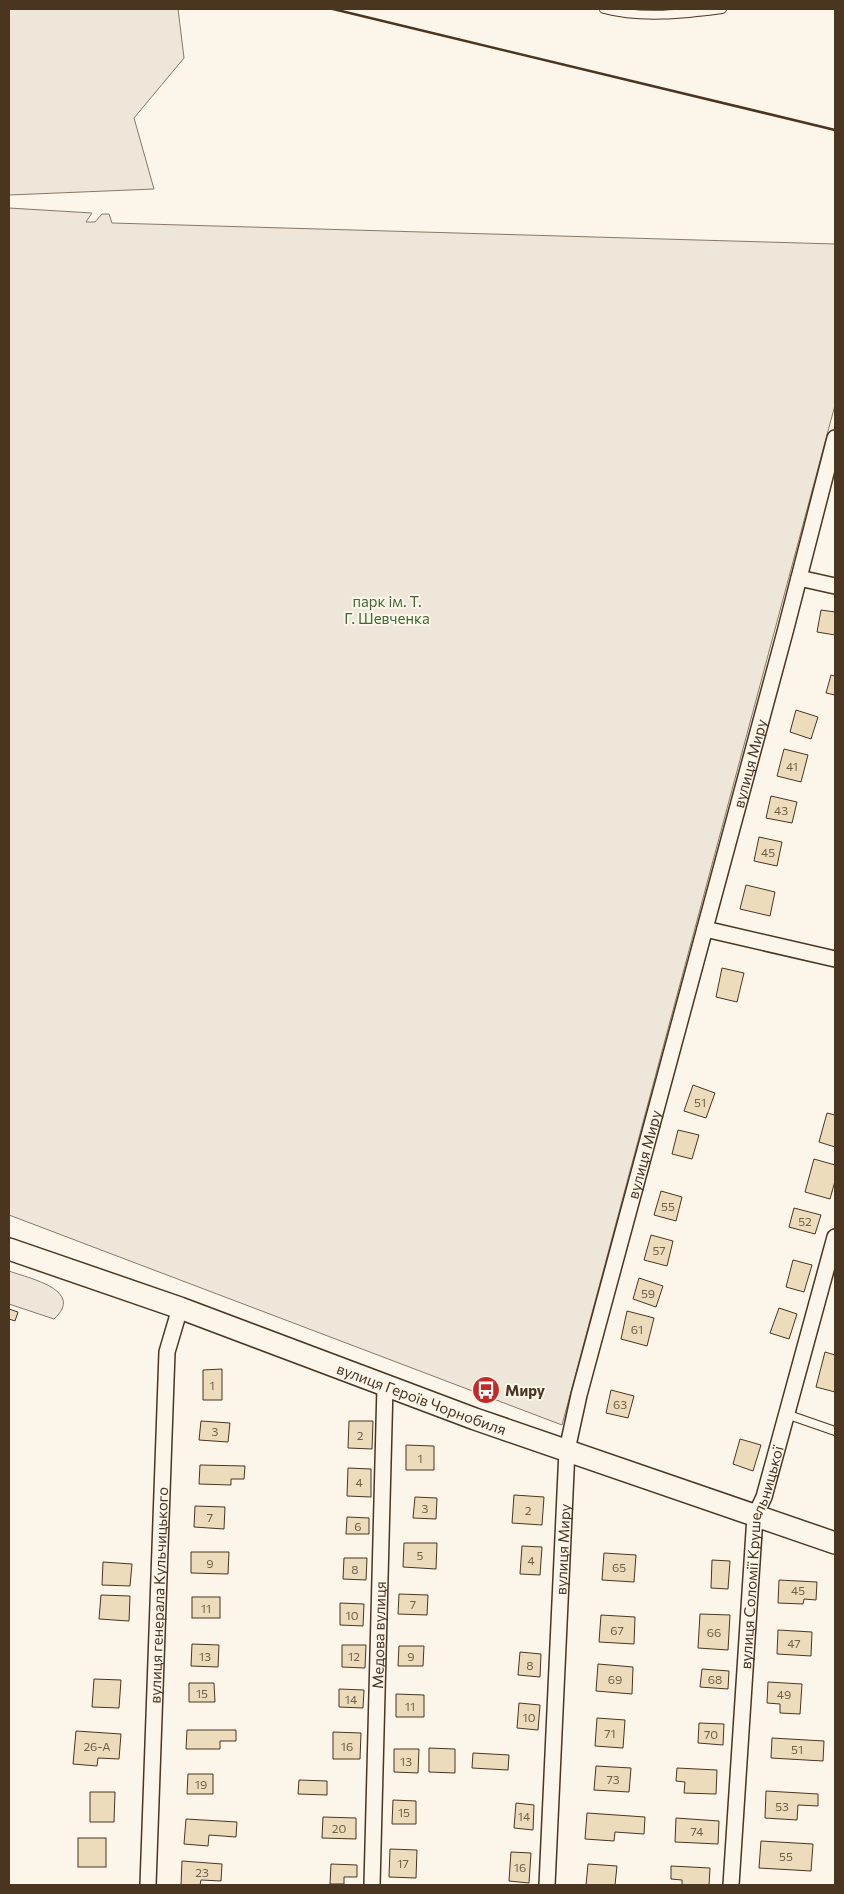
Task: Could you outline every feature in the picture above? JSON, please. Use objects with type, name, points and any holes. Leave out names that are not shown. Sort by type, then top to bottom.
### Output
[{"type":"street","name":"вулиця Миру","points":[[547,1885],[567,1450],[582,1386],[835,438]]},
{"type":"street","points":[[799,578],[835,586]]},
{"type":"street","points":[[705,928],[835,959]]},
{"type":"street","name":"вулиця Соломії Крушельницької","points":[[731,1885],[756,1516],[764,1497],[835,1237]]},
{"type":"street","name":"вулиця Героїв Чорнобиля","points":[[9,1250],[180,1308],[385,1386],[835,1543]]},
{"type":"street","name":"вулиця генерала Кульчицького","points":[[148,1885],[167,1352],[180,1308]]},
{"type":"street","name":"Медова вулиця","points":[[372,1885],[385,1386]]},
{"type":"lane","points":[[604,9],[629,13],[692,12],[722,9]]},
{"type":"lane","points":[[786,1414],[835,1431]]},
{"type":"green space","points":[[9,9],[178,9],[184,58],[134,118],[154,189],[9,195]]},
{"type":"green space","name":"парк ім. Т. Г. Шевченка","points":[[9,208],[92,213],[86,222],[95,222],[102,214],[109,214],[112,223],[835,244],[835,405],[562,1425],[9,1215]]},
{"type":"green space","points":[[9,1271],[40,1282],[59,1293],[63,1300],[62,1309],[54,1319],[9,1304]]},
{"type":"building","points":[[821,610],[835,612],[835,635],[817,632]]},
{"type":"building","points":[[831,675],[835,676],[835,695],[826,693]]},
{"type":"building","points":[[796,710],[818,717],[811,739],[790,732]]},
{"type":"building","points":[[784,749],[808,755],[801,782],[777,776]]},
{"type":"building","points":[[771,796],[797,802],[792,823],[766,818]]},
{"type":"building","points":[[759,837],[782,842],[777,866],[754,861]]},
{"type":"building","points":[[746,885],[775,892],[770,916],[740,909]]},
{"type":"building","points":[[722,968],[744,973],[737,1002],[716,997]]},
{"type":"building","points":[[693,1085],[715,1093],[706,1118],[684,1111]]},
{"type":"building","points":[[827,1113],[835,1115],[835,1147],[819,1142]]},
{"type":"building","points":[[678,1130],[699,1135],[692,1159],[672,1154]]},
{"type":"building","points":[[814,1159],[835,1165],[835,1181],[830,1199],[805,1192]]},
{"type":"building","points":[[661,1191],[682,1197],[676,1221],[654,1215]]},
{"type":"building","points":[[794,1208],[821,1215],[815,1234],[789,1227]]},
{"type":"building","points":[[651,1235],[673,1241],[667,1266],[644,1260]]},
{"type":"building","points":[[793,1260],[812,1265],[804,1292],[786,1287]]},
{"type":"building","points":[[639,1278],[663,1286],[656,1307],[633,1299]]},
{"type":"building","points":[[779,1308],[797,1314],[789,1339],[770,1333]]},
{"type":"building","points":[[9,1309],[18,1312],[15,1321],[9,1319]]},
{"type":"building","points":[[627,1311],[654,1318],[647,1346],[621,1339]]},
{"type":"building","points":[[825,1352],[835,1355],[835,1392],[816,1387]]},
{"type":"building","points":[[222,1369],[222,1400],[203,1400],[203,1370]]},
{"type":"building","points":[[611,1390],[634,1396],[628,1418],[606,1413]]},
{"type":"building","points":[[201,1421],[230,1423],[228,1442],[199,1440]]},
{"type":"building","points":[[349,1421],[373,1421],[372,1449],[348,1448]]},
{"type":"building","points":[[740,1439],[761,1445],[753,1471],[733,1464]]},
{"type":"building","points":[[406,1445],[434,1446],[434,1470],[406,1470]]},
{"type":"building","points":[[200,1465],[245,1466],[244,1479],[231,1479],[231,1485],[199,1484]]},
{"type":"building","points":[[348,1468],[371,1469],[371,1497],[347,1496]]},
{"type":"building","points":[[514,1495],[544,1497],[542,1525],[512,1523]]},
{"type":"building","points":[[415,1497],[437,1498],[436,1519],[413,1518]]},
{"type":"building","points":[[195,1506],[225,1507],[224,1529],[194,1527]]},
{"type":"building","points":[[347,1517],[369,1518],[369,1534],[346,1534]]},
{"type":"building","points":[[404,1543],[437,1543],[436,1569],[403,1567]]},
{"type":"building","points":[[522,1546],[542,1547],[540,1575],[520,1574]]},
{"type":"building","points":[[191,1552],[229,1552],[228,1574],[191,1573]]},
{"type":"building","points":[[604,1553],[636,1555],[634,1582],[602,1580]]},
{"type":"building","points":[[344,1558],[367,1558],[366,1580],[343,1579]]},
{"type":"building","points":[[712,1560],[730,1561],[728,1589],[711,1588]]},
{"type":"building","points":[[103,1562],[132,1564],[130,1586],[102,1585]]},
{"type":"building","points":[[779,1580],[817,1582],[816,1600],[804,1599],[803,1604],[778,1603]]},
{"type":"building","points":[[399,1594],[428,1595],[427,1615],[398,1614]]},
{"type":"building","points":[[101,1595],[130,1596],[129,1621],[99,1619]]},
{"type":"building","points":[[192,1597],[220,1597],[220,1618],[192,1618]]},
{"type":"building","points":[[340,1603],[364,1604],[363,1626],[340,1625]]},
{"type":"building","points":[[700,1614],[730,1615],[728,1650],[698,1648]]},
{"type":"building","points":[[601,1615],[635,1617],[634,1644],[599,1642]]},
{"type":"building","points":[[778,1630],[812,1632],[811,1656],[777,1654]]},
{"type":"building","points":[[192,1644],[219,1645],[218,1667],[191,1666]]},
{"type":"building","points":[[342,1645],[366,1645],[365,1668],[342,1667]]},
{"type":"building","points":[[399,1646],[424,1646],[423,1666],[398,1666]]},
{"type":"building","points":[[520,1652],[541,1654],[540,1677],[518,1675]]},
{"type":"building","points":[[598,1664],[633,1667],[632,1694],[596,1691]]},
{"type":"building","points":[[702,1669],[729,1671],[728,1689],[700,1687]]},
{"type":"building","points":[[94,1679],[121,1680],[119,1708],[92,1707]]},
{"type":"building","points":[[768,1682],[802,1684],[800,1714],[780,1713],[780,1704],[767,1703]]},
{"type":"building","points":[[189,1683],[214,1683],[215,1702],[189,1702]]},
{"type":"building","points":[[339,1689],[364,1690],[363,1708],[339,1707]]},
{"type":"building","points":[[396,1694],[424,1695],[424,1717],[396,1717]]},
{"type":"building","points":[[519,1703],[540,1705],[538,1730],[517,1728]]},
{"type":"building","points":[[597,1718],[625,1720],[623,1748],[595,1746]]},
{"type":"building","points":[[699,1723],[724,1724],[723,1745],[698,1743]]},
{"type":"building","points":[[187,1730],[236,1730],[236,1741],[220,1741],[220,1749],[186,1749]]},
{"type":"building","points":[[76,1731],[121,1734],[119,1759],[98,1758],[97,1766],[73,1764]]},
{"type":"building","points":[[333,1732],[361,1733],[360,1759],[333,1759]]},
{"type":"building","points":[[772,1738],[824,1741],[823,1761],[771,1758]]},
{"type":"building","points":[[429,1748],[455,1749],[455,1773],[429,1772]]},
{"type":"building","points":[[394,1749],[419,1749],[418,1773],[394,1772]]},
{"type":"building","points":[[473,1753],[509,1755],[508,1770],[472,1768]]},
{"type":"building","points":[[596,1766],[631,1768],[629,1792],[594,1790]]},
{"type":"building","points":[[677,1768],[717,1770],[716,1794],[684,1793],[685,1782],[676,1781]]},
{"type":"building","points":[[188,1774],[213,1774],[213,1794],[187,1794]]},
{"type":"building","points":[[299,1780],[327,1781],[327,1795],[298,1794]]},
{"type":"building","points":[[766,1791],[818,1794],[818,1806],[798,1805],[797,1820],[765,1818]]},
{"type":"building","points":[[90,1792],[115,1792],[114,1822],[90,1822]]},
{"type":"building","points":[[393,1800],[416,1801],[416,1824],[392,1824]]},
{"type":"building","points":[[516,1803],[534,1805],[533,1830],[514,1828]]},
{"type":"building","points":[[587,1813],[645,1817],[644,1834],[615,1832],[614,1841],[585,1839]]},
{"type":"building","points":[[323,1817],[356,1818],[356,1839],[322,1838]]},
{"type":"building","points":[[676,1818],[719,1821],[718,1844],[675,1842]]},
{"type":"building","points":[[186,1819],[237,1822],[236,1837],[209,1835],[208,1846],[184,1844]]},
{"type":"building","points":[[78,1838],[106,1838],[106,1867],[78,1867]]},
{"type":"building","points":[[761,1841],[813,1844],[811,1871],[759,1868]]},
{"type":"building","points":[[390,1849],[417,1850],[416,1878],[389,1877]]},
{"type":"building","points":[[511,1852],[531,1853],[529,1883],[509,1881]]},
{"type":"building","points":[[182,1861],[222,1864],[221,1881],[201,1880],[200,1885],[181,1885]]},
{"type":"building","points":[[331,1864],[357,1865],[357,1877],[344,1877],[344,1884],[330,1884]]},
{"type":"building","points":[[588,1864],[617,1866],[615,1885],[586,1885]]},
{"type":"building","points":[[671,1866],[710,1868],[709,1885],[682,1885],[682,1880],[671,1879]]},
{"type":"wall","points":[[333,9],[835,130]]},
{"type":"place","name":"Миру","points":[[486,1390]]}]
